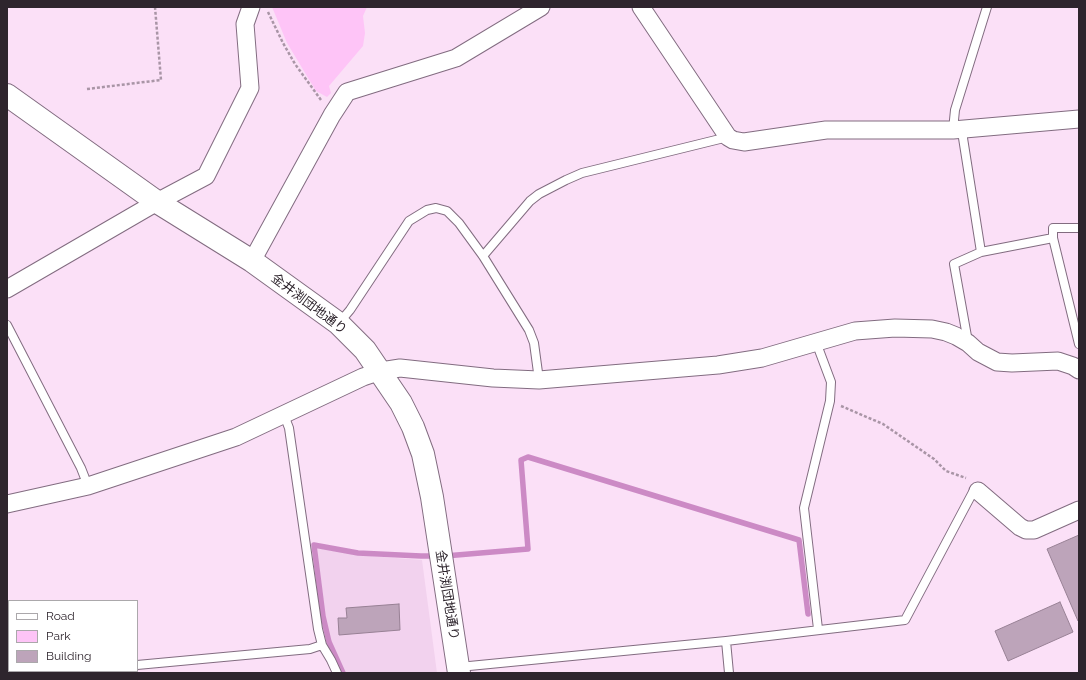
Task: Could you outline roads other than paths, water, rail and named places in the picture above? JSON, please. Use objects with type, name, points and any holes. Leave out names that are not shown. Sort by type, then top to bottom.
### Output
[{"type":"street","points":[[7,289],[157,202],[206,176],[250,88],[245,24],[251,7]]},
{"type":"street","points":[[252,261],[332,115],[347,92],[456,58],[541,7]]},
{"type":"street","points":[[641,7],[728,137],[733,140],[744,142],[826,130],[958,129],[1079,119]]},
{"type":"street","name":"金井渕団地通り","points":[[7,95],[157,202],[252,261],[338,323],[365,350],[381,371],[401,403],[413,427],[423,454],[432,497],[458,670]]},
{"type":"street","points":[[7,504],[88,486],[236,437],[363,377],[381,371],[400,368],[493,378],[538,380],[718,365],[762,358],[855,331],[895,328],[939,330],[956,336],[968,343],[978,352],[997,362],[1058,362],[1073,366],[1079,370]]},
{"type":"street","points":[[978,491],[1020,527],[1026,530],[1034,530],[1079,510]]},
{"type":"lane","points":[[980,252],[963,138],[958,129],[955,110],[987,7]]},
{"type":"lane","points":[[483,256],[530,201],[539,194],[566,180],[582,173],[728,137]]},
{"type":"lane","points":[[338,323],[350,310],[409,221],[426,210],[436,208],[447,211],[459,223],[483,256],[529,330],[534,343],[538,380]]},
{"type":"lane","points":[[1079,228],[1053,228],[1053,238],[1079,344]]},
{"type":"lane","points":[[968,343],[954,264],[980,252],[1053,238]]},
{"type":"lane","points":[[7,325],[81,468],[88,486]]},
{"type":"lane","points":[[816,342],[831,382],[830,401],[804,508],[818,629]]},
{"type":"lane","points":[[284,415],[289,428],[318,629],[322,645],[337,673]]},
{"type":"lane","points":[[458,670],[905,620],[973,492],[978,491]]},
{"type":"lane","points":[[726,641],[729,673]]},
{"type":"lane","points":[[138,665],[310,649],[322,645]]},
{"type":"lane","points":[[49,673],[60,672]]},
{"type":"waterway","points":[[445,556],[528,549],[521,460],[528,457],[799,540],[808,614]]},
{"type":"waterway","points":[[343,673],[329,642],[323,616],[314,545],[358,553],[436,556]]}]
